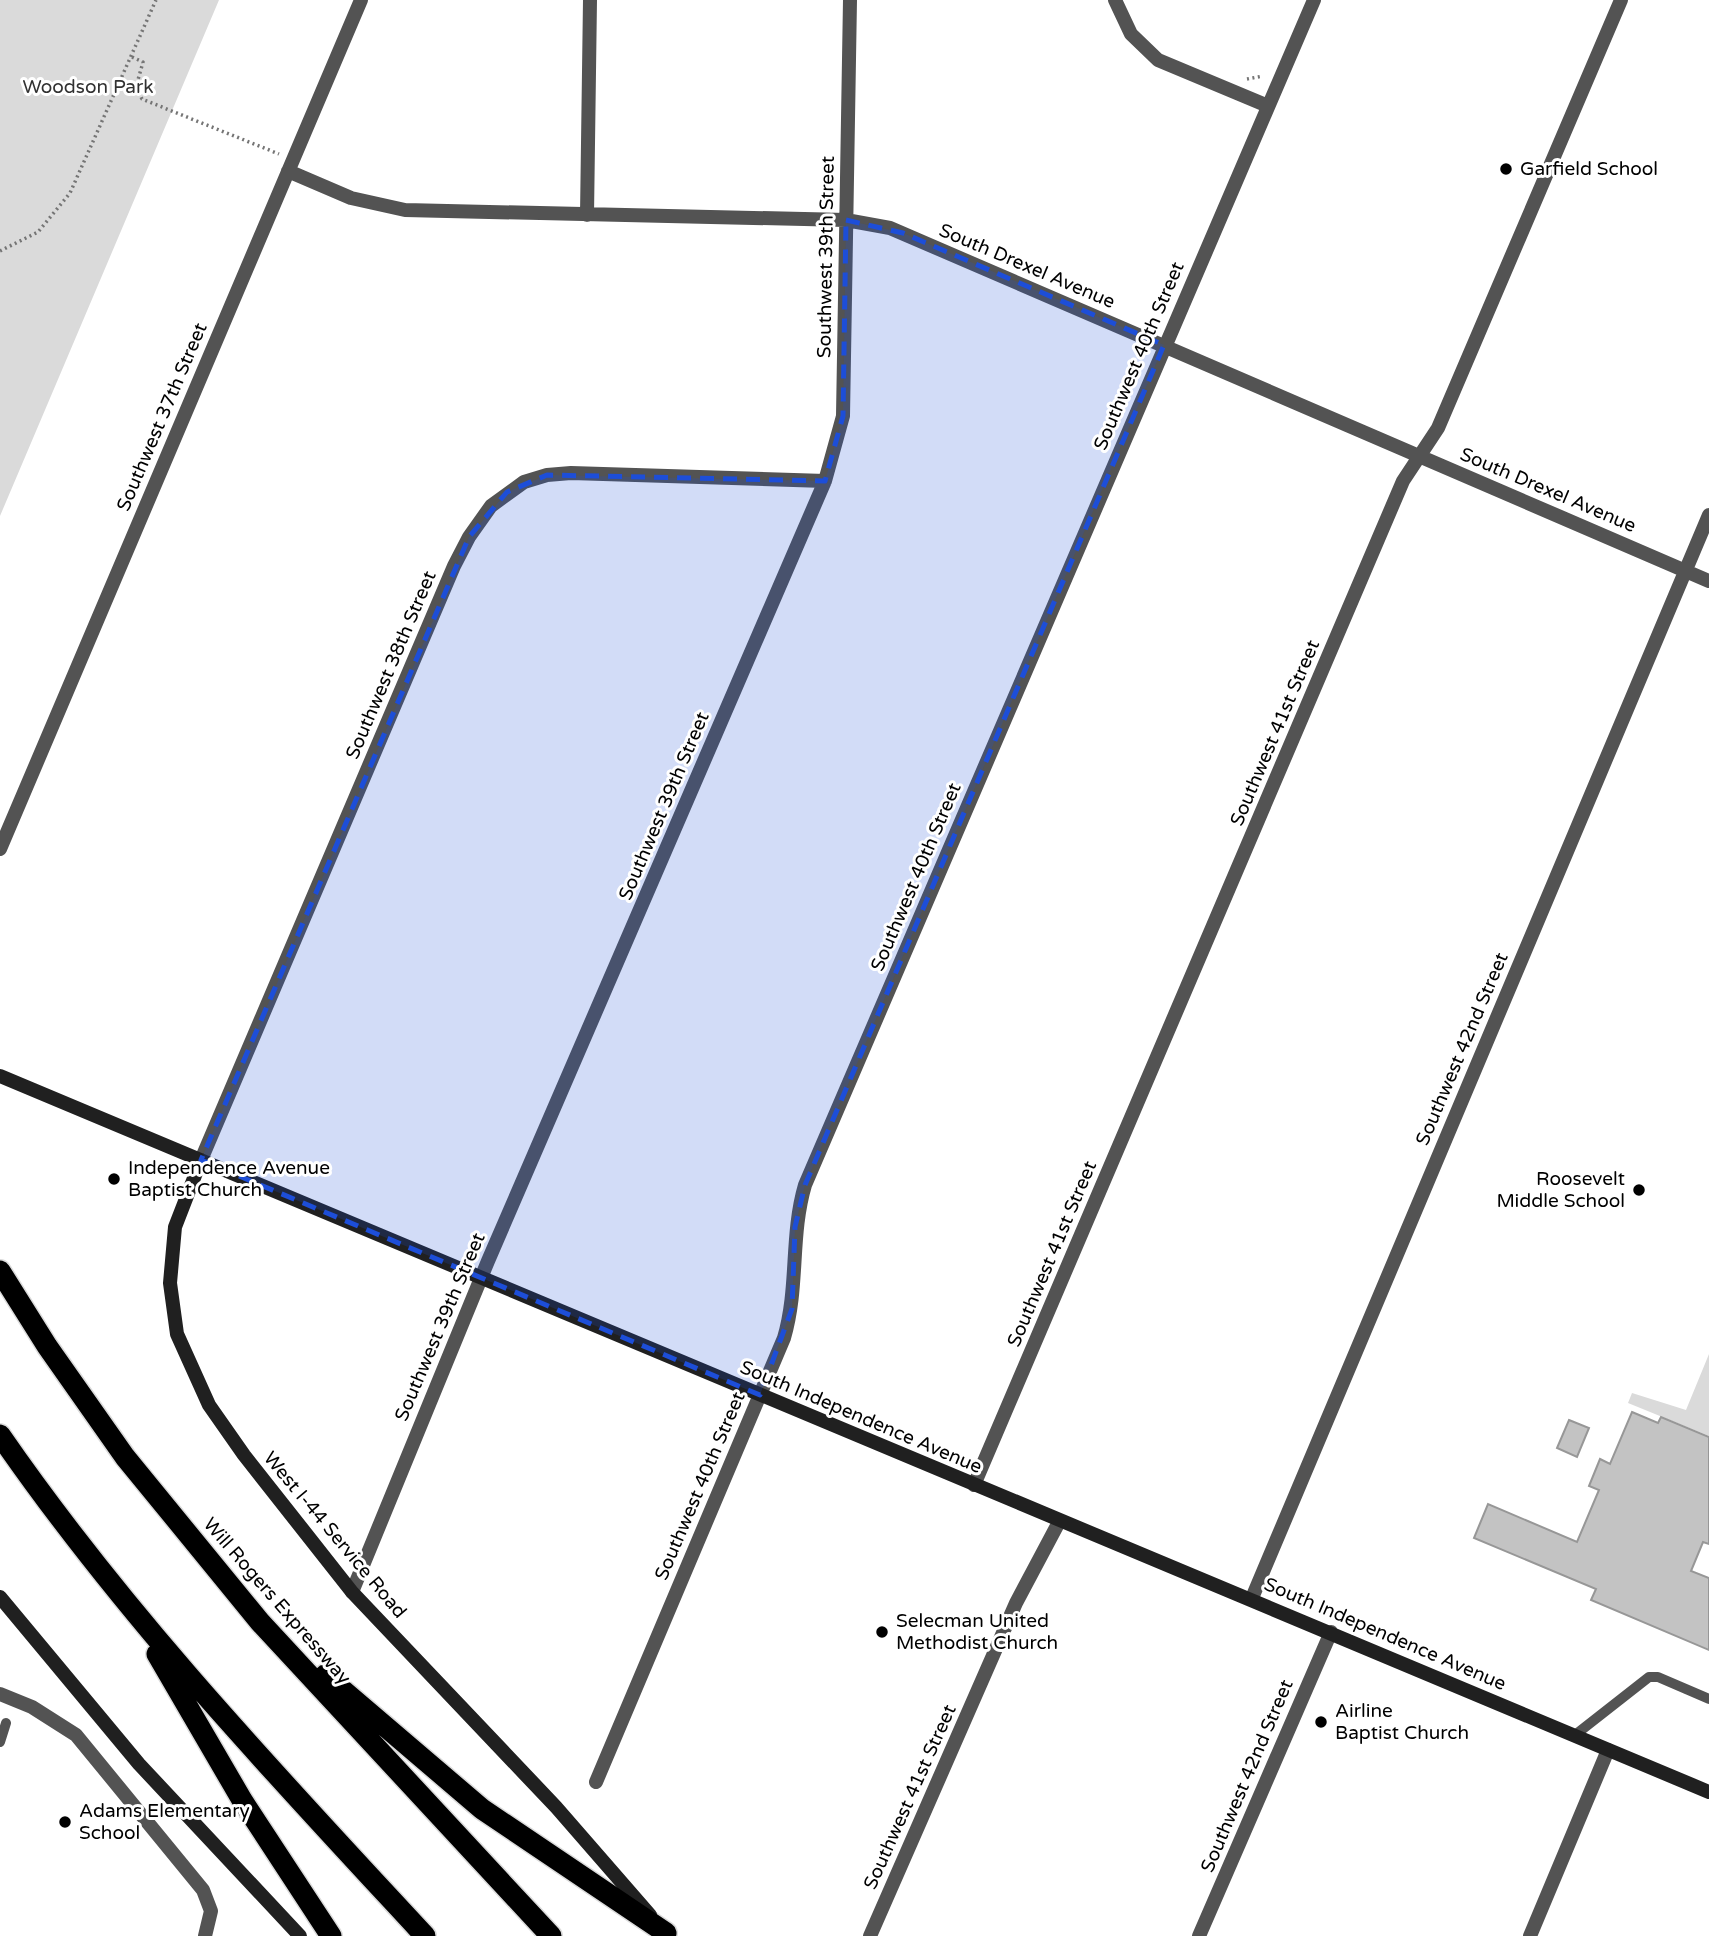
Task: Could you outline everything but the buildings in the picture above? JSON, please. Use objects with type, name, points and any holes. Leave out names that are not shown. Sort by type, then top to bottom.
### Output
[{"type":"highway","name":"Will Rogers Expressway","points":[[0,1270],[47,1346],[125,1457],[260,1622],[551,1936]]},
{"type":"highway","points":[[0,1435],[75,1540],[131,1610],[268,1766],[425,1936]]},
{"type":"highway","points":[[131,1610],[242,1800],[331,1936]]},
{"type":"highway","points":[[260,1622],[482,1810],[668,1935]]},
{"type":"street","name":"Southwest 37th Street","points":[[0,849],[361,0]]},
{"type":"street","points":[[587,215],[590,0]]},
{"type":"street","name":"Southwest 39th Street","points":[[352,1592],[481,1279],[825,481],[843,416],[850,0]]},
{"type":"street","points":[[1115,0],[1130,34],[1158,60],[1268,106]]},
{"type":"street","name":"Southwest 40th Street","points":[[596,1782],[784,1338],[792,1308],[795,1227],[805,1185],[1314,0]]},
{"type":"street","name":"Southwest 41st Street","points":[[974,1485],[1404,481],[1438,428],[1621,0]]},
{"type":"street","name":"South Drexel Avenue","points":[[290,165],[351,198],[405,210],[845,220],[903,233],[1709,581]]},
{"type":"street","name":"Southwest 38th Street","points":[[201,1160],[454,566],[469,537],[491,506],[524,482],[571,472],[825,481]]},
{"type":"street","name":"Southwest 42nd Street","points":[[1252,1598],[1709,515]]},
{"type":"street","name":"South Independence Avenue","points":[[0,1076],[1059,1522],[1252,1598],[1709,1792]]},
{"type":"street","name":"West I-44 Service Road","points":[[201,1160],[175,1227],[171,1258],[172,1311],[177,1334],[209,1405],[244,1455],[352,1592],[555,1807],[668,1935]]},
{"type":"street","name":"Southwest 41st Street","points":[[870,1936],[1016,1604],[1059,1522]]},
{"type":"street","points":[[0,1597],[139,1764],[300,1936]]},
{"type":"street","name":"Southwest 42nd Street","points":[[1199,1936],[1331,1632]]},
{"type":"street","points":[[0,1694],[32,1707],[76,1735],[203,1890],[211,1911],[206,1934]]},
{"type":"street","points":[[1530,1936],[1608,1750]]},
{"type":"lane","points":[[1575,1735],[1649,1677],[1658,1677],[1709,1699]]},
{"type":"lane","points":[[0,1742],[6,1723]]},
{"type":"path","points":[[0,251],[38,232],[70,193],[156,0]]},
{"type":"path","points":[[132,57],[144,62],[136,87],[142,99],[290,165]]},
{"type":"path","points":[[1240,79],[1262,78],[1268,66]]},
{"type":"highlighted area","points":[[846,220],[903,233],[1164,345],[805,1185],[795,1227],[792,1309],[760,1395],[201,1160],[469,537],[507,492],[547,475],[825,481],[843,416]]},
{"type":"green space","name":"Woodson Park","points":[[0,0],[219,0],[0,516]]},
{"type":"green space","points":[[1709,1354],[1709,1436],[1628,1403],[1632,1393],[1686,1410]]},
{"type":"place","name":"Garfield School","points":[[1506,169]]},
{"type":"place","name":"Independence Avenue Baptist Church","points":[[114,1179]]},
{"type":"place","name":"Roosevelt Middle School","points":[[1639,1190]]},
{"type":"place","name":"Selecman United Methodist Church","points":[[882,1632]]},
{"type":"place","name":"Airline Baptist Church","points":[[1321,1722]]},
{"type":"place","name":"Adams Elementary School","points":[[65,1822]]}]
